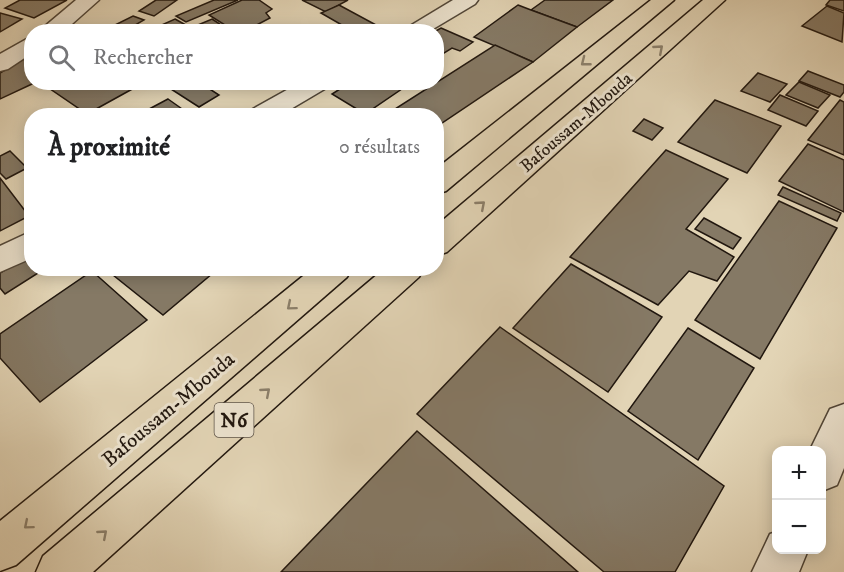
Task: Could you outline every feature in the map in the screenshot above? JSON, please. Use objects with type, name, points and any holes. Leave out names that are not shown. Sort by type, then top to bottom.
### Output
[{"type":"highway","name":"Bafoussam-Mbouda","points":[[444,177],[664,0]]},
{"type":"highway","name":"Bafoussam-Mbouda","points":[[444,237],[715,0]]},
{"type":"highway","points":[[539,99],[578,120]]},
{"type":"highway","name":"Bafoussam-Mbouda","points":[[0,549],[326,276]]},
{"type":"highway","name":"N6","points":[[59,572],[399,276]]},
{"type":"street","points":[[59,24],[89,0]]},
{"type":"street","points":[[425,24],[468,0]]},
{"type":"street","points":[[0,64],[24,48]]},
{"type":"street","points":[[274,108],[305,90]]},
{"type":"street","points":[[0,260],[24,247]]},
{"type":"street","points":[[826,462],[844,422]]},
{"type":"street","points":[[775,572],[784,554]]},
{"type":"building","points":[[20,0],[67,0],[34,18],[5,8]]},
{"type":"building","points":[[156,0],[177,0],[154,16],[139,11]]},
{"type":"building","points":[[214,0],[238,0],[186,22],[176,16]]},
{"type":"building","points":[[242,0],[259,0],[272,9],[266,13],[270,18],[258,24],[223,24],[209,15]]},
{"type":"building","points":[[302,0],[348,0],[326,12]]},
{"type":"building","points":[[545,0],[613,0],[577,27],[531,10]]},
{"type":"building","points":[[830,0],[844,0],[844,11],[826,5]]},
{"type":"building","points":[[339,5],[374,24],[340,24],[321,13]]},
{"type":"building","points":[[518,5],[577,27],[533,62],[474,37]]},
{"type":"building","points":[[827,6],[844,13],[842,42],[802,26]]},
{"type":"building","points":[[0,13],[22,19],[0,32]]},
{"type":"building","points":[[133,16],[144,20],[137,24],[117,24]]},
{"type":"building","points":[[175,19],[184,24],[164,24]]},
{"type":"building","points":[[212,19],[220,24],[200,24]]},
{"type":"building","points":[[444,29],[473,42],[460,51],[452,48],[444,53]]},
{"type":"building","points":[[495,45],[533,62],[444,122],[444,108],[397,108],[425,90],[444,90],[444,78]]},
{"type":"building","points":[[24,59],[24,88],[0,99],[0,73]]},
{"type":"building","points":[[808,71],[844,85],[844,92],[840,97],[799,81]]},
{"type":"building","points":[[758,73],[787,84],[770,102],[741,91]]},
{"type":"building","points":[[799,82],[830,95],[818,108],[786,95]]},
{"type":"building","points":[[52,90],[130,90],[98,108],[78,108]]},
{"type":"building","points":[[172,90],[211,90],[219,95],[199,107]]},
{"type":"building","points":[[338,90],[400,90],[374,108],[355,108],[332,94]]},
{"type":"building","points":[[780,95],[818,111],[806,126],[768,110]]},
{"type":"building","points":[[168,99],[181,108],[151,108]]},
{"type":"building","points":[[715,100],[781,126],[747,173],[678,142]]},
{"type":"building","points":[[840,100],[844,102],[844,155],[808,140]]},
{"type":"building","points":[[644,119],[663,128],[652,140],[633,131]]},
{"type":"building","points":[[808,144],[844,160],[844,212],[779,181]]},
{"type":"building","points":[[666,150],[728,179],[686,229],[734,257],[717,281],[689,271],[658,305],[570,257]]},
{"type":"building","points":[[10,151],[24,165],[24,170],[6,179],[0,173],[0,156]]},
{"type":"building","points":[[0,178],[24,209],[24,219],[0,231]]},
{"type":"building","points":[[783,187],[841,213],[837,221],[778,195]]},
{"type":"building","points":[[779,201],[837,228],[760,359],[695,320]]},
{"type":"building","points":[[704,218],[741,238],[733,249],[695,229]]},
{"type":"building","points":[[24,259],[24,276],[33,276],[5,294],[0,288],[0,273]]},
{"type":"building","points":[[571,264],[662,317],[608,392],[513,328]]},
{"type":"building","points":[[85,276],[98,276],[147,320],[40,402],[0,358],[0,334]]},
{"type":"building","points":[[114,276],[209,276],[163,315]]},
{"type":"building","points":[[500,327],[724,486],[675,572],[604,572],[417,414]]},
{"type":"building","points":[[688,328],[754,368],[698,460],[628,411]]},
{"type":"building","points":[[417,431],[578,572],[281,572]]}]
